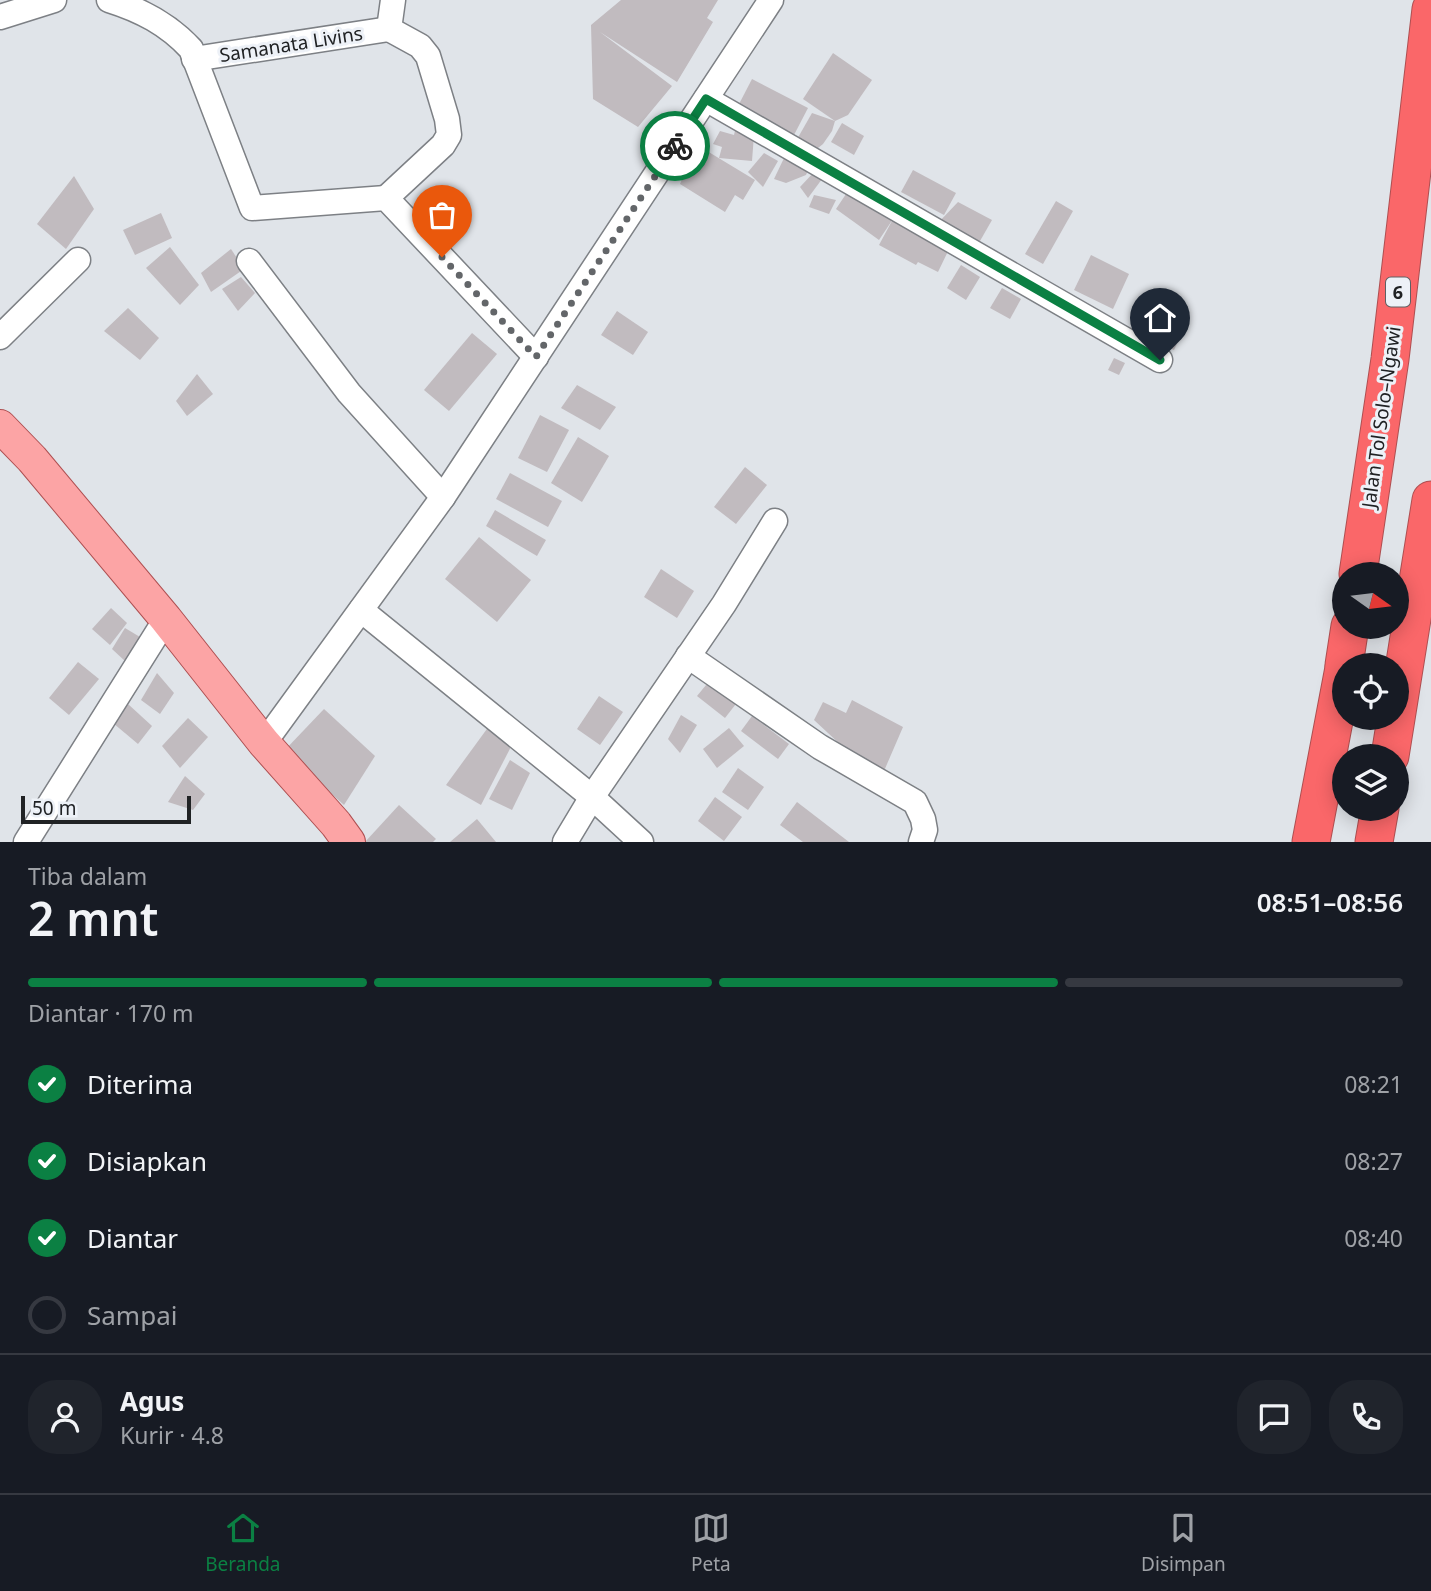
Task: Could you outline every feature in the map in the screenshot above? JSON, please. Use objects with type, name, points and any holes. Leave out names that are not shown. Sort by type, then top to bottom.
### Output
[{"type":"highway","name":"Jalan Tol Solo–Ngawi","points":[[1360,562],[1390,359],[1431,9]]},
{"type":"highway","points":[[1392,744],[1431,500]]},
{"type":"highway","points":[[1311,842],[1332,730]]},
{"type":"highway","points":[[1374,842],[1378,821]]},
{"type":"main road","points":[[0,426],[32,459],[166,619],[264,743],[349,842]]},
{"type":"street","points":[[0,17],[54,0]]},
{"type":"street","name":"Samanata Livins","points":[[109,0],[141,12],[174,31],[191,49],[194,59],[252,208],[386,198],[443,145],[449,135],[447,119],[428,56],[420,46],[389,29],[194,59]]},
{"type":"street","name":"Samanata Livins","points":[[389,29],[393,0]]},
{"type":"street","points":[[264,743],[443,497],[771,0]]},
{"type":"street","points":[[706,99],[1160,360]]},
{"type":"street","points":[[386,198],[536,357]]},
{"type":"street","points":[[0,337],[78,260]]},
{"type":"street","points":[[249,261],[348,393],[443,497]]},
{"type":"street","points":[[565,842],[775,521]]},
{"type":"street","points":[[361,610],[592,797],[641,842]]},
{"type":"street","points":[[26,842],[166,619]]},
{"type":"street","points":[[688,656],[820,747],[915,802],[925,830],[921,842]]},
{"type":"building","points":[[621,0],[718,0],[707,18],[713,22],[677,82],[600,32],[672,86],[638,127],[593,99],[591,25]]},
{"type":"building","points":[[833,53],[872,80],[848,115],[835,121],[803,99]]},
{"type":"building","points":[[752,79],[808,108],[794,135],[738,106]]},
{"type":"building","points":[[812,113],[835,121],[823,144],[813,152],[796,141]]},
{"type":"building","points":[[842,123],[864,136],[854,155],[831,142]]},
{"type":"building","points":[[736,126],[754,135],[752,161],[719,158],[722,147],[713,144],[720,131],[734,135]]},
{"type":"building","points":[[707,151],[755,180],[743,200],[735,195],[725,212],[680,184],[687,168],[695,173]]},
{"type":"building","points":[[764,153],[778,161],[763,187],[748,172]]},
{"type":"building","points":[[785,156],[809,168],[806,175],[786,183],[774,179]]},
{"type":"building","points":[[913,170],[956,193],[944,215],[901,192]]},
{"type":"building","points":[[815,171],[825,175],[808,198],[800,187]]},
{"type":"building","points":[[74,176],[94,209],[66,249],[37,224]]},
{"type":"building","points":[[850,188],[951,245],[938,272],[918,262],[916,265],[879,245],[893,219],[879,240],[836,209]]},
{"type":"building","points":[[814,195],[836,200],[829,214],[809,207]]},
{"type":"building","points":[[1056,201],[1073,211],[1043,264],[1025,254]]},
{"type":"building","points":[[958,202],[992,220],[976,248],[938,223]]},
{"type":"building","points":[[161,213],[172,238],[135,255],[123,230]]},
{"type":"building","points":[[170,247],[199,285],[180,305],[146,268]]},
{"type":"building","points":[[231,249],[244,269],[211,292],[201,273]]},
{"type":"building","points":[[1091,255],[1129,274],[1113,309],[1074,290]]},
{"type":"building","points":[[961,265],[980,277],[966,300],[947,288]]},
{"type":"building","points":[[241,277],[255,293],[238,311],[222,289]]},
{"type":"building","points":[[1002,288],[1021,299],[1010,319],[990,308]]},
{"type":"building","points":[[1158,307],[1188,321],[1174,350],[1145,336]]},
{"type":"building","points":[[128,308],[159,338],[140,360],[104,331]]},
{"type":"building","points":[[617,311],[648,332],[633,355],[601,335]]},
{"type":"building","points":[[472,333],[497,354],[449,411],[424,390]]},
{"type":"building","points":[[1114,358],[1125,363],[1119,375],[1108,370]]},
{"type":"building","points":[[197,374],[213,394],[187,416],[176,401]]},
{"type":"building","points":[[577,385],[616,407],[600,430],[561,408]]},
{"type":"building","points":[[540,415],[569,430],[547,472],[518,458]]},
{"type":"building","points":[[578,437],[609,456],[582,502],[551,483]]},
{"type":"building","points":[[745,467],[767,485],[736,524],[714,507]]},
{"type":"building","points":[[510,473],[562,501],[548,527],[496,499]]},
{"type":"building","points":[[495,510],[546,540],[537,556],[486,526]]},
{"type":"building","points":[[479,537],[531,580],[497,622],[445,579]]},
{"type":"building","points":[[661,569],[694,591],[677,618],[644,597]]},
{"type":"building","points":[[111,608],[127,623],[110,645],[92,629]]},
{"type":"building","points":[[125,628],[140,637],[126,662],[112,649]]},
{"type":"building","points":[[78,662],[99,679],[69,715],[49,698]]},
{"type":"building","points":[[157,673],[174,693],[160,714],[141,700]]},
{"type":"building","points":[[711,679],[739,700],[725,718],[697,696]]},
{"type":"building","points":[[599,696],[623,712],[600,745],[577,729]]},
{"type":"building","points":[[852,700],[903,727],[884,771],[856,759],[814,720],[823,702],[846,713]]},
{"type":"building","points":[[128,704],[152,726],[138,744],[113,723]]},
{"type":"building","points":[[324,709],[375,756],[344,805],[284,751]]},
{"type":"building","points":[[681,715],[697,725],[680,753],[668,739]]},
{"type":"building","points":[[752,716],[789,744],[778,759],[741,731]]},
{"type":"building","points":[[188,718],[208,737],[180,768],[162,746]]},
{"type":"building","points":[[492,722],[516,737],[481,805],[446,785]]},
{"type":"building","points":[[729,728],[744,746],[717,768],[703,749]]},
{"type":"building","points":[[510,760],[530,773],[512,810],[489,799]]},
{"type":"building","points":[[738,768],[764,787],[748,810],[722,792]]},
{"type":"building","points":[[185,776],[205,794],[193,810],[168,802]]},
{"type":"building","points":[[715,797],[742,817],[724,841],[698,821]]},
{"type":"building","points":[[797,802],[849,842],[803,842],[780,825]]},
{"type":"building","points":[[399,805],[436,839],[433,842],[365,842]]},
{"type":"building","points":[[477,819],[496,842],[450,842]]},
{"type":"way so far","points":[[442,257],[536,357],[675,146]]},
{"type":"route","points":[[675,146],[706,99],[1160,360]]}]
